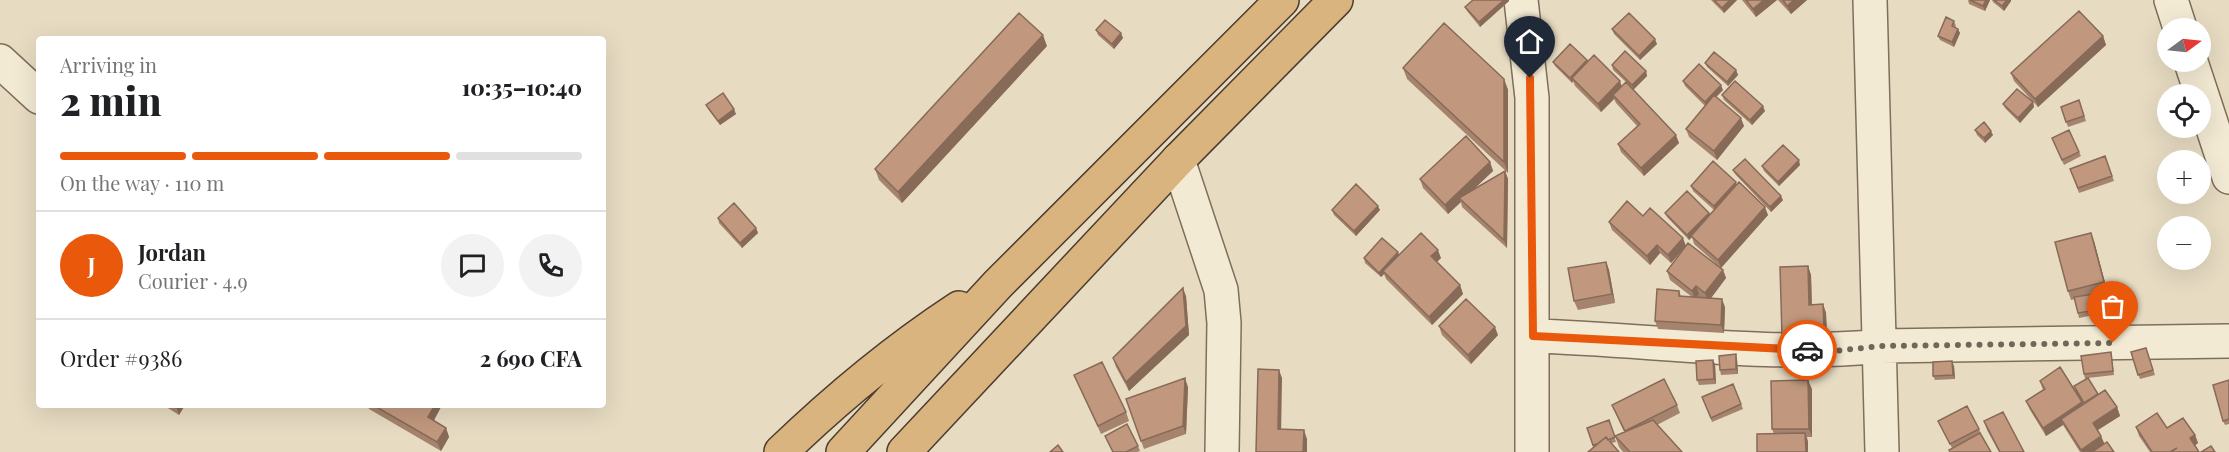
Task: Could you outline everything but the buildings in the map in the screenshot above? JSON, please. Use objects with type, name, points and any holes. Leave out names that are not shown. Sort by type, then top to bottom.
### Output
[{"type":"highway","points":[[843,452],[998,284],[1282,0]]},
{"type":"highway","points":[[905,451],[1178,160],[1336,0]]},
{"type":"highway","points":[[781,452],[911,339],[998,284]]},
{"type":"street","points":[[1521,0],[1532,98],[1532,452]]},
{"type":"street","points":[[1870,0],[1881,346],[1882,452]]},
{"type":"street","points":[[2171,0],[2177,18]]},
{"type":"street","points":[[0,61],[36,94]]},
{"type":"street","points":[[2194,72],[2229,177]]},
{"type":"street","points":[[1178,160],[1221,290],[1224,323],[1222,452]]},
{"type":"street","points":[[1533,336],[1610,338],[1720,348],[1835,351],[1881,346],[2229,341]]},
{"type":"way so far","points":[[1807,350],[1835,351],[1881,346],[2113,343]]},
{"type":"route","points":[[1530,78],[1533,336],[1610,338],[1720,348],[1807,350]]}]
